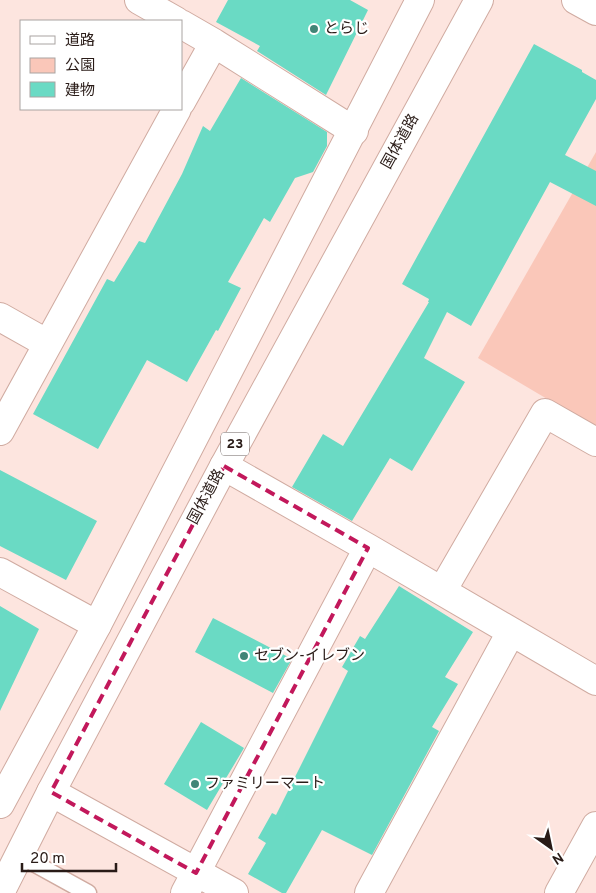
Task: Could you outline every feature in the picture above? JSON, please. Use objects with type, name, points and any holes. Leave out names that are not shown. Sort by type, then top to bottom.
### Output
[{"type":"street","points":[[139,0],[174,20]]},
{"type":"street","name":"23","points":[[0,804],[97,625],[354,131],[420,0]]},
{"type":"street","name":"国体道路","points":[[0,893],[51,792],[224,466],[479,0]]},
{"type":"street","points":[[576,0],[596,11]]},
{"type":"street","points":[[182,25],[354,131]]},
{"type":"street","points":[[182,100],[214,43]]},
{"type":"street","points":[[0,431],[176,110]]},
{"type":"street","points":[[0,317],[48,344]]},
{"type":"street","points":[[442,591],[545,412],[596,442]]},
{"type":"street","points":[[224,466],[596,681]]},
{"type":"street","points":[[190,883],[368,548]]},
{"type":"street","points":[[0,572],[97,625]]},
{"type":"street","points":[[369,893],[511,632]]},
{"type":"street","points":[[51,792],[190,883],[234,893]]},
{"type":"street","points":[[559,893],[596,826]]},
{"type":"lane","points":[[19,855],[88,893]]},
{"type":"highlighted area","points":[[224,466],[368,548],[196,873],[51,792]]},
{"type":"green space","points":[[596,152],[596,428],[478,358]]},
{"type":"building","points":[[228,0],[350,0],[368,10],[326,95],[257,51],[260,46],[216,22]]},
{"type":"building","points":[[534,44],[582,70],[582,72],[596,80],[596,99],[565,155],[596,171],[596,206],[550,182],[471,326],[447,312],[424,358],[465,382],[412,471],[390,458],[352,521],[292,487],[323,434],[343,446],[429,302],[429,299],[402,284]]},
{"type":"building","points":[[241,78],[327,132],[327,146],[313,172],[295,178],[270,222],[264,218],[228,282],[241,288],[187,382],[147,360],[98,449],[33,414],[107,279],[114,282],[139,241],[145,243],[182,174],[203,126],[210,131]]},
{"type":"building","points":[[0,470],[97,521],[66,580],[0,546]]},
{"type":"building","points":[[399,586],[473,632],[445,677],[458,684],[432,727],[439,731],[372,855],[322,830],[286,893],[282,893],[248,874],[266,843],[258,838],[272,813],[276,815],[348,671],[342,667],[360,636],[365,639]]},
{"type":"building","points":[[0,606],[39,629],[0,711]]},
{"type":"building","name":"セブン-イレブン","points":[[213,618],[292,659],[273,693],[195,652]]},
{"type":"building","points":[[201,722],[244,748],[207,810],[164,784]]},
{"type":"place","name":"とらじ","points":[[314,29]]},
{"type":"place","name":"セブン-イレブン","points":[[244,656]]},
{"type":"place","name":"ファミリーマート","points":[[195,784]]}]
